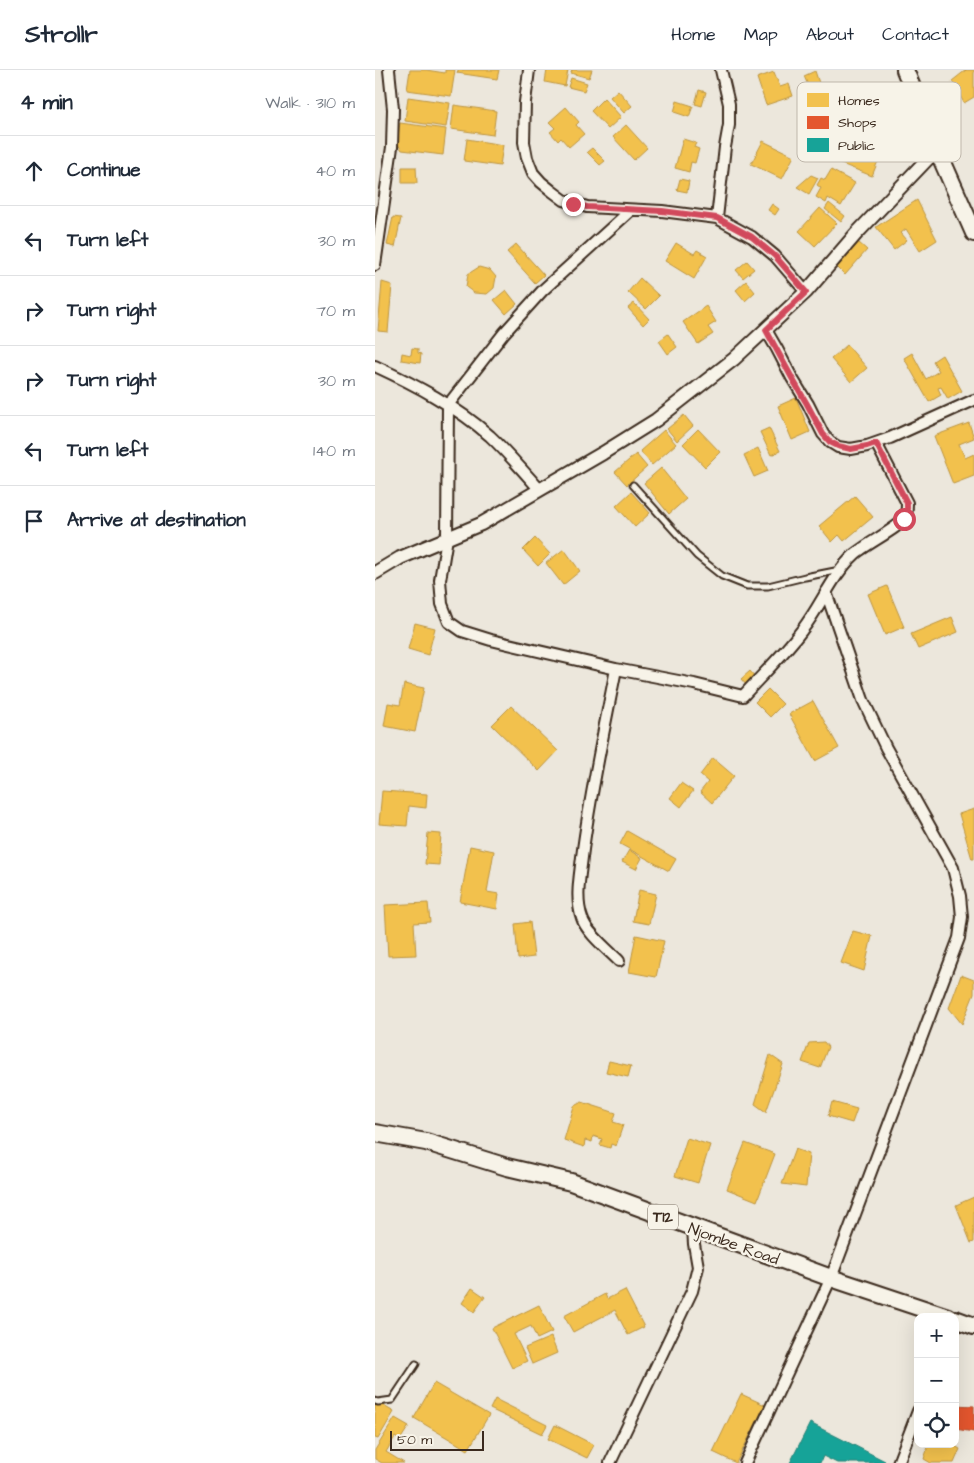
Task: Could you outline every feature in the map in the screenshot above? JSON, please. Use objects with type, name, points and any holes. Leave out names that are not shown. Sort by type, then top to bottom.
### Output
[{"type":"highway","points":[[943,162],[974,233]]},
{"type":"highway","name":"Njombe Road","points":[[375,1133],[426,1142],[507,1167],[571,1182],[831,1278],[935,1313]]},
{"type":"highway","points":[[959,1321],[974,1326]]},
{"type":"street","points":[[375,265],[392,147],[393,109],[389,70]]},
{"type":"street","points":[[529,70],[525,102],[524,142],[527,158],[533,172],[552,191],[564,200],[587,207],[662,211],[717,218],[752,237],[775,256],[806,292]]},
{"type":"street","points":[[717,218],[729,125],[729,104],[721,70]]},
{"type":"street","points":[[375,573],[400,558],[481,524],[656,420],[734,358],[806,292],[925,162]]},
{"type":"street","points":[[631,210],[543,290],[503,332],[448,405],[447,538],[440,580],[442,604],[449,622],[462,632],[491,640],[743,696],[802,630],[840,570],[869,542],[900,524],[904,519],[907,512],[907,503],[876,443]]},
{"type":"street","points":[[766,330],[823,434],[830,442],[838,446],[851,449],[876,443],[974,400]]},
{"type":"street","points":[[375,366],[413,383],[448,405],[490,437],[540,490]]},
{"type":"street","points":[[745,1463],[831,1278],[959,938],[962,916],[960,896],[953,868],[886,748],[863,700],[826,592]]},
{"type":"street","points":[[616,669],[586,830],[579,890],[582,919],[589,930],[619,961]]},
{"type":"street","points":[[610,1463],[692,1291],[698,1267],[693,1228]]},
{"type":"street","points":[[898,1463],[914,1421]]},
{"type":"lane","points":[[633,485],[697,556],[722,576],[747,586],[768,586],[840,570]]},
{"type":"lane","points":[[375,1400],[377,1402],[392,1400],[416,1364]]},
{"type":"building: Homes","points":[[410,70],[445,73],[445,70],[455,70],[451,96],[407,90]]},
{"type":"building: Homes","points":[[458,70],[499,70],[497,79],[457,73]]},
{"type":"building: Homes","points":[[547,70],[568,70],[565,86],[545,82]]},
{"type":"building: Homes","points":[[572,70],[592,70],[589,78],[571,73]]},
{"type":"building: Homes","points":[[966,70],[974,70],[974,97],[964,103],[961,98],[961,82],[952,81]]},
{"type":"building: Homes","points":[[815,71],[819,82],[807,82],[804,76]]},
{"type":"building: Homes","points":[[774,72],[780,87],[789,84],[793,96],[766,105],[757,78]]},
{"type":"building: Homes","points":[[571,78],[587,83],[584,91],[568,87]]},
{"type":"building: Homes","points":[[618,90],[632,106],[624,113],[610,97]]},
{"type":"building: Homes","points":[[699,90],[706,92],[702,106],[695,104]]},
{"type":"building: Homes","points":[[408,97],[450,103],[446,127],[405,121]]},
{"type":"building: Homes","points":[[604,98],[621,117],[608,129],[591,111]]},
{"type":"building: Homes","points":[[677,101],[693,106],[689,117],[674,112]]},
{"type":"building: Homes","points":[[454,105],[496,111],[493,135],[451,129]]},
{"type":"building: Homes","points":[[566,107],[579,122],[576,125],[584,134],[569,147],[561,138],[558,141],[550,132],[555,128],[549,122]]},
{"type":"building: Homes","points":[[400,123],[446,129],[443,155],[402,150],[397,143]]},
{"type":"building: Homes","points":[[626,125],[647,148],[634,160],[613,137]]},
{"type":"building: Homes","points":[[467,139],[503,145],[500,166],[464,161]]},
{"type":"building: Homes","points":[[683,139],[696,143],[694,147],[699,149],[695,163],[691,162],[689,172],[675,168]]},
{"type":"building: Homes","points":[[763,141],[794,156],[782,179],[751,164]]},
{"type":"building: Homes","points":[[592,148],[605,161],[600,165],[587,152]]},
{"type":"building: Homes","points":[[839,162],[878,162],[872,176]]},
{"type":"building: Homes","points":[[402,167],[416,167],[417,183],[402,183]]},
{"type":"building: Homes","points":[[831,170],[855,183],[841,206],[828,198],[826,203],[816,197],[821,188],[817,185],[821,178],[825,180]]},
{"type":"building: Homes","points":[[811,175],[818,178],[809,194],[797,187]]},
{"type":"building: Homes","points":[[680,179],[689,181],[687,192],[677,190]]},
{"type":"building: Homes","points":[[917,200],[937,240],[920,251],[906,229],[901,233],[907,240],[894,250],[876,227]]},
{"type":"building: Homes","points":[[829,203],[845,216],[841,222],[825,209]]},
{"type":"building: Homes","points":[[772,204],[779,209],[775,215],[768,210]]},
{"type":"building: Homes","points":[[820,208],[837,223],[815,246],[799,231]]},
{"type":"building: Homes","points":[[393,217],[401,218],[395,247],[387,245]]},
{"type":"building: Homes","points":[[858,242],[867,250],[845,275],[837,267]]},
{"type":"building: Homes","points":[[676,243],[694,254],[697,250],[707,256],[694,279],[665,261]]},
{"type":"building: Homes","points":[[516,244],[544,275],[535,283],[507,252]]},
{"type":"building: Homes","points":[[747,261],[754,269],[743,278],[736,270]]},
{"type":"building: Homes","points":[[479,267],[490,270],[496,277],[494,288],[487,294],[474,293],[466,287],[468,274]]},
{"type":"building: Homes","points":[[640,278],[659,296],[646,309],[628,292]]},
{"type":"building: Homes","points":[[746,281],[755,292],[745,301],[736,290]]},
{"type":"building: Homes","points":[[382,282],[392,285],[388,332],[378,331]]},
{"type":"building: Homes","points":[[506,290],[517,304],[506,314],[494,300]]},
{"type":"building: Homes","points":[[634,303],[649,319],[643,325],[628,308]]},
{"type":"building: Homes","points":[[706,306],[716,322],[708,327],[713,334],[698,344],[683,322]]},
{"type":"building: Homes","points":[[668,334],[677,347],[668,354],[659,341]]},
{"type":"building: Homes","points":[[847,345],[867,368],[851,382],[831,359]]},
{"type":"building: Homes","points":[[412,348],[418,349],[418,353],[421,354],[420,363],[401,360],[402,353],[411,355]]},
{"type":"building: Homes","points":[[912,353],[926,379],[939,371],[933,361],[942,355],[962,391],[948,399],[941,387],[938,388],[941,395],[929,402],[904,358]]},
{"type":"building: Homes","points":[[796,398],[810,432],[792,440],[778,406]]},
{"type":"building: Homes","points":[[684,415],[693,426],[677,441],[667,429]]},
{"type":"building: Homes","points":[[969,423],[974,438],[959,444],[965,458],[974,454],[974,476],[953,484],[934,436]]},
{"type":"building: Homes","points":[[769,428],[780,451],[771,455],[760,432]]},
{"type":"building: Homes","points":[[698,429],[720,452],[705,467],[683,444]]},
{"type":"building: Homes","points":[[664,430],[676,444],[652,465],[640,451]]},
{"type":"building: Homes","points":[[758,448],[768,471],[754,477],[744,455]]},
{"type":"building: Homes","points":[[636,454],[647,467],[627,485],[615,472]]},
{"type":"building: Homes","points":[[661,468],[686,499],[669,514],[644,483]]},
{"type":"building: Homes","points":[[631,492],[650,513],[635,527],[616,506]]},
{"type":"building: Homes","points":[[855,496],[873,517],[844,541],[839,535],[832,542],[819,526]]},
{"type":"building: Homes","points":[[535,538],[550,554],[538,566],[523,550]]},
{"type":"building: Homes","points":[[564,549],[580,571],[563,585],[546,563]]},
{"type":"building: Homes","points":[[887,586],[904,627],[885,635],[868,594]]},
{"type":"building: Homes","points":[[952,617],[958,632],[918,649],[911,634]]},
{"type":"building: Homes","points":[[415,623],[435,628],[428,655],[408,649]]},
{"type":"building: Homes","points":[[750,671],[756,678],[747,686],[741,679]]},
{"type":"building: Homes","points":[[404,684],[424,688],[415,732],[384,726],[388,703],[400,705]]},
{"type":"building: Homes","points":[[768,689],[783,704],[770,717],[755,702]]},
{"type":"building: Homes","points":[[813,701],[839,748],[815,761],[789,714]]},
{"type":"building: Homes","points":[[511,706],[558,751],[539,771],[492,725]]},
{"type":"building: Homes","points":[[713,758],[734,776],[712,803],[700,792],[708,782],[700,775]]},
{"type":"building: Homes","points":[[681,783],[693,791],[681,807],[670,798]]},
{"type":"building: Homes","points":[[382,791],[427,794],[426,808],[409,806],[407,826],[379,824]]},
{"type":"building: Homes","points":[[974,809],[974,859],[972,859],[959,814]]},
{"type":"building: Homes","points":[[627,831],[676,859],[669,871],[620,844]]},
{"type":"building: Homes","points":[[428,833],[441,834],[439,865],[425,864]]},
{"type":"building: Homes","points":[[470,846],[494,851],[487,892],[499,894],[497,909],[460,902]]},
{"type":"building: Homes","points":[[629,850],[642,858],[636,869],[622,862]]},
{"type":"building: Homes","points":[[639,890],[656,894],[649,924],[633,921]]},
{"type":"building: Homes","points":[[428,903],[430,922],[414,923],[416,955],[388,956],[385,905]]},
{"type":"building: Homes","points":[[530,922],[534,957],[518,959],[515,924]]},
{"type":"building: Homes","points":[[853,931],[872,936],[864,971],[841,963]]},
{"type":"building: Homes","points":[[636,935],[664,941],[656,977],[629,972]]},
{"type":"building: Homes","points":[[961,975],[974,980],[974,994],[962,1024],[949,1008]]},
{"type":"building: Homes","points":[[824,1042],[828,1047],[820,1068],[802,1062],[809,1043]]},
{"type":"building: Homes","points":[[770,1055],[783,1064],[766,1112],[755,1104]]},
{"type":"building: Homes","points":[[609,1061],[631,1066],[628,1077],[606,1072]]},
{"type":"building: Homes","points":[[582,1102],[616,1113],[613,1122],[623,1125],[616,1146],[611,1144],[610,1148],[600,1145],[602,1139],[593,1136],[592,1142],[585,1140],[584,1147],[564,1140],[574,1106]]},
{"type":"building: Homes","points":[[832,1102],[857,1109],[852,1123],[828,1116]]},
{"type":"building: Homes","points":[[687,1138],[710,1145],[698,1183],[675,1176]]},
{"type":"building: Homes","points":[[745,1143],[775,1154],[757,1201],[727,1189]]},
{"type":"building: Homes","points":[[795,1149],[809,1154],[806,1187],[782,1184]]},
{"type":"building: Homes","points":[[974,1197],[974,1242],[971,1243],[956,1205]]},
{"type":"building: Homes","points":[[472,1288],[485,1297],[474,1312],[462,1303]]},
{"type":"building: Homes","points":[[625,1290],[644,1327],[628,1335],[615,1310],[573,1332],[564,1316],[605,1294],[607,1299]]},
{"type":"building: Homes","points":[[539,1305],[552,1332],[537,1339],[531,1326],[514,1334],[527,1361],[512,1368],[492,1328]]},
{"type":"building: Homes","points":[[551,1337],[557,1353],[532,1364],[525,1348]]},
{"type":"building: Homes","points":[[434,1383],[489,1415],[468,1450],[414,1418]]},
{"type":"building: Homes","points":[[741,1394],[765,1405],[736,1463],[713,1452]]},
{"type":"building: Homes","points":[[495,1399],[547,1425],[542,1434],[490,1409]]},
{"type":"building: Homes","points":[[375,1401],[394,1412],[378,1439],[375,1438]]},
{"type":"building: Homes","points":[[395,1418],[409,1426],[400,1440],[395,1437],[386,1452],[404,1463],[382,1463],[375,1459],[375,1450]]},
{"type":"building: Homes","points":[[555,1425],[594,1445],[587,1458],[548,1439]]},
{"type":"building: Homes","points":[[928,1448],[960,1449],[954,1463],[931,1463],[924,1459]]},
{"type":"building: Shops","points":[[959,1405],[974,1406],[974,1432],[959,1430]]},
{"type":"building: Public","points":[[810,1423],[885,1461],[883,1463],[837,1463],[823,1456],[820,1463],[790,1463]]},
{"type":"route","points":[[573,204],[587,207],[662,211],[717,218],[752,237],[775,256],[806,292],[766,330],[823,434],[830,442],[851,449],[876,443],[907,503],[907,512],[904,519]]}]
